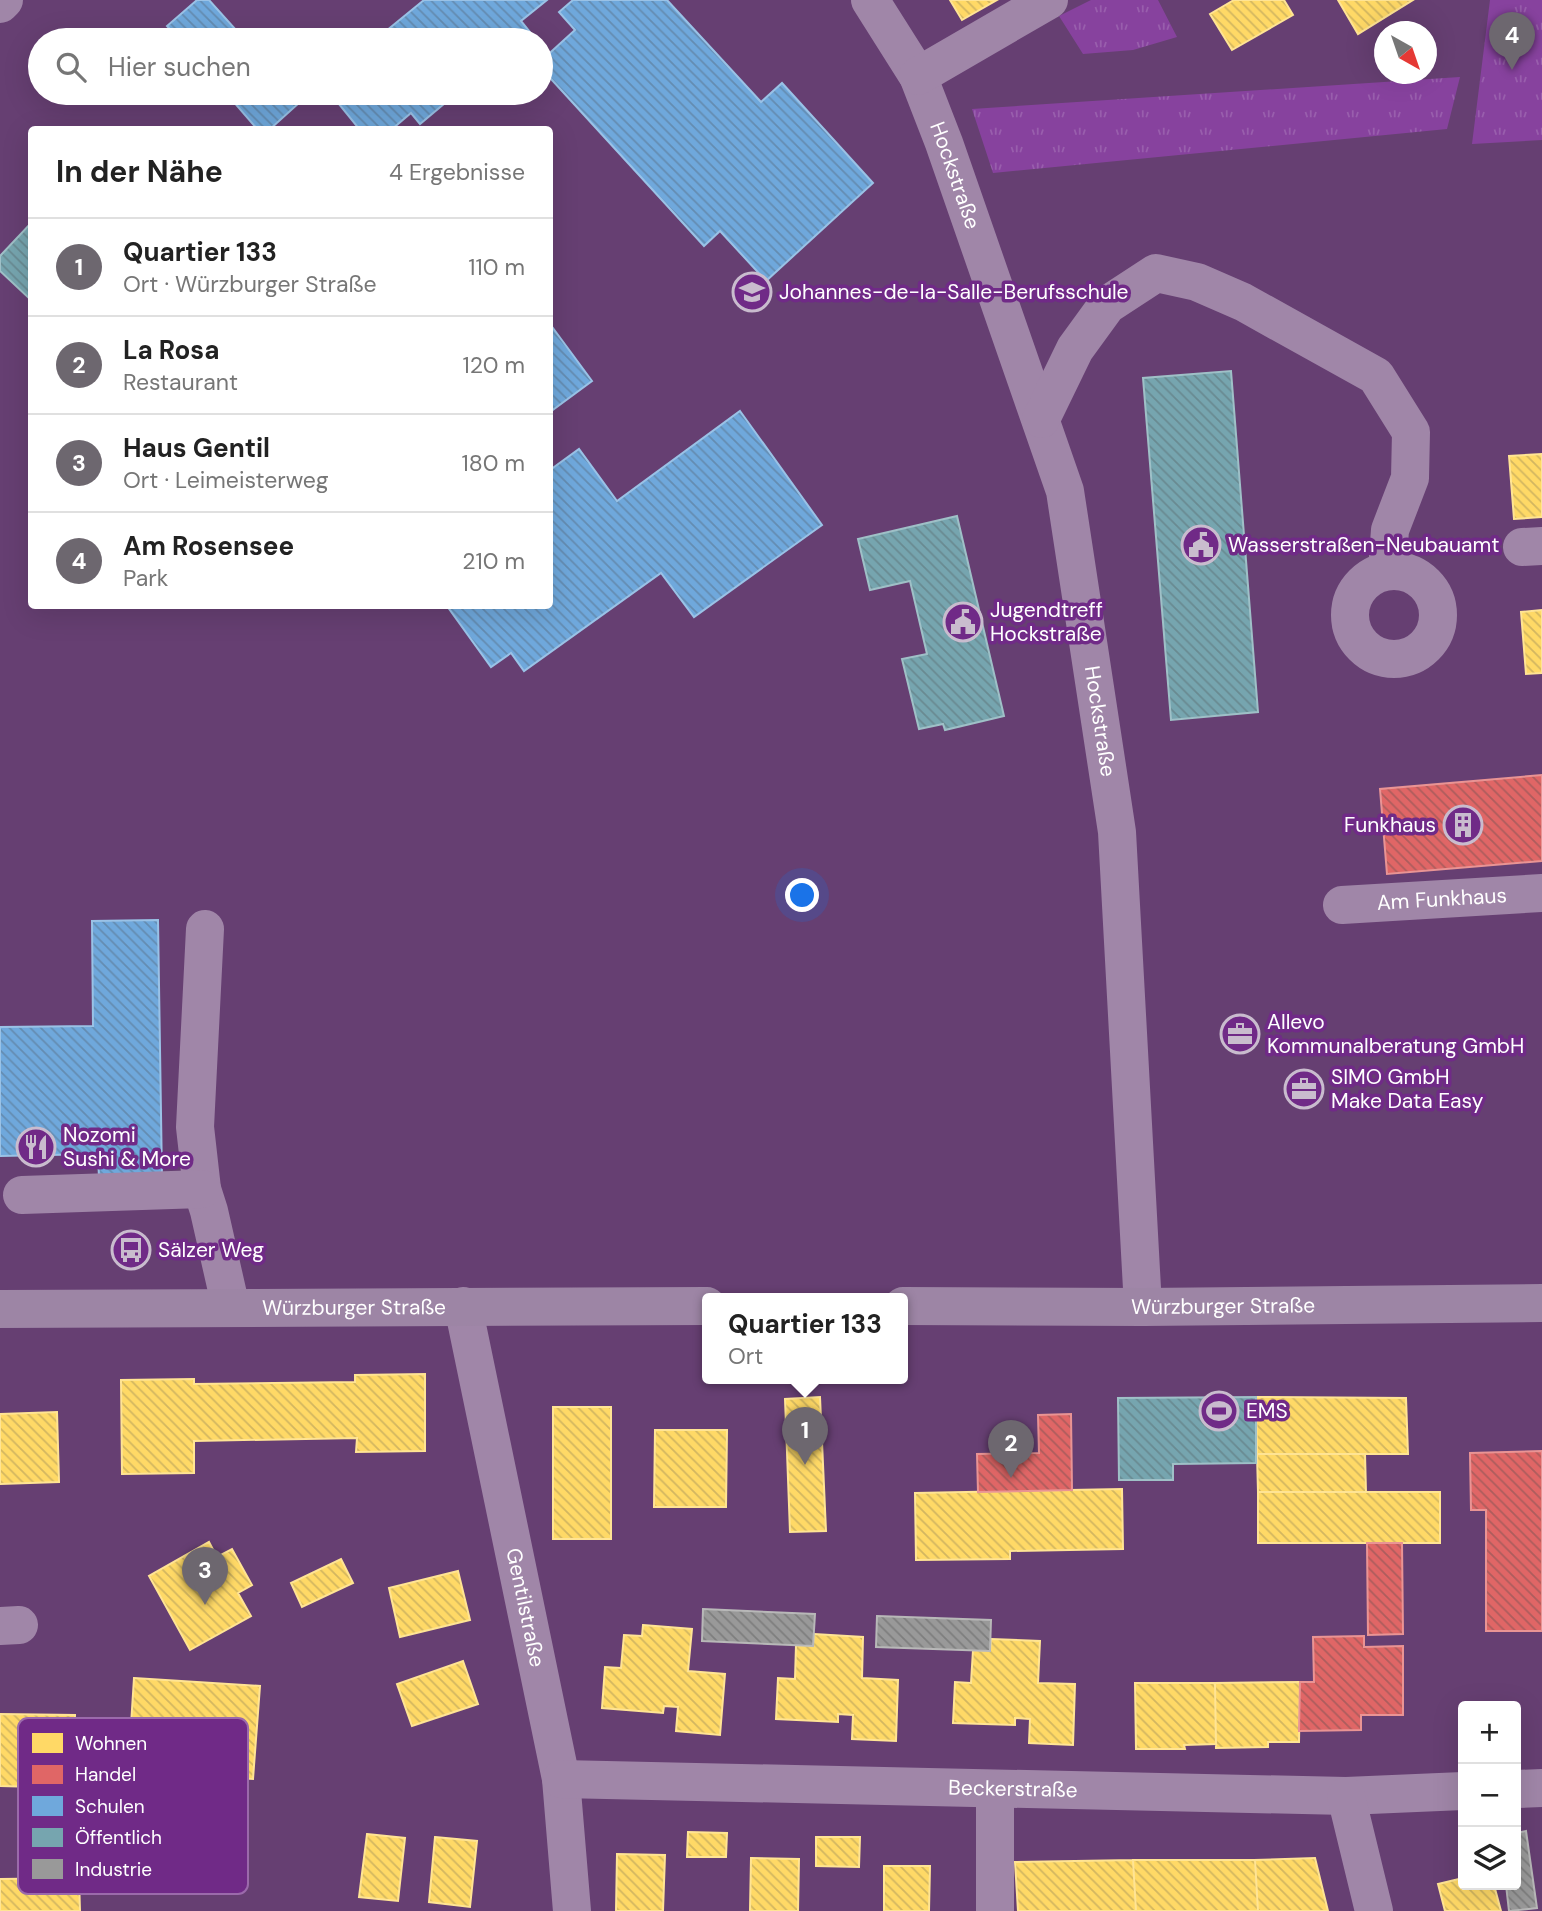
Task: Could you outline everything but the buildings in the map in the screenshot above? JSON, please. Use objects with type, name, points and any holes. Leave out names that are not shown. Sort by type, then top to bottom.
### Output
[{"type":"main road","name":"Würzburger Straße","points":[[908,1306],[1542,1303]]},
{"type":"main road","name":"Würzburger Straße","points":[[0,1308],[702,1306]]},
{"type":"street","points":[[0,4],[4,0]]},
{"type":"street","name":"Hockstraße","points":[[870,0],[918,76],[944,143],[1065,491],[1117,831],[1143,1307]]},
{"type":"street","points":[[918,76],[1049,0]]},
{"type":"street","points":[[1041,419],[1075,349],[1107,305],[1156,273],[1196,282],[1242,302],[1376,376],[1410,432],[1410,478],[1390,530],[1387,571]]},
{"type":"street","name":"Am Funkhaus","points":[[1342,905],[1542,893]]},
{"type":"street","points":[[205,929],[195,1127],[202,1189],[231,1308]]},
{"type":"street","points":[[22,1195],[202,1189]]},
{"type":"street","name":"Gentilstraße","points":[[463,1306],[561,1779],[572,1911]]},
{"type":"street","name":"Beckerstraße","points":[[561,1779],[1346,1796],[1458,1791]]},
{"type":"street","points":[[1521,1789],[1542,1788]]},
{"type":"street","points":[[995,1789],[995,1911]]},
{"type":"street","points":[[1346,1796],[1374,1911]]},
{"type":"green space","points":[[1091,0],[1158,0],[1177,37],[1133,50],[1083,54],[1059,16]]},
{"type":"green space","points":[[1490,0],[1542,0],[1542,140],[1472,144]]},
{"type":"green space","points":[[1460,77],[1447,129],[993,173],[972,109],[1374,83],[1437,84],[1437,79]]},
{"type":"place","name":"Am Rosensee","points":[[1512,70]]},
{"type":"place","name":"Johannes-de-la-Salle-Berufsschule","points":[[752,292]]},
{"type":"place","name":"Wasserstraßen-Neubauamt","points":[[1201,545]]},
{"type":"place","name":"Jugendtreff Hockstraße","points":[[963,622]]},
{"type":"place","name":"Funkhaus","points":[[1463,825]]},
{"type":"place","name":"Allevo Kommunalberatung GmbH","points":[[1240,1034]]},
{"type":"place","name":"SIMO GmbH Make Data Easy","points":[[1304,1089]]},
{"type":"place","name":"Nozomi Sushi & More","points":[[36,1147]]},
{"type":"place","name":"Sälzer Weg","points":[[131,1250]]},
{"type":"place","name":"EMS","points":[[1219,1411]]},
{"type":"place","name":"Quartier 133","points":[[805,1465]]},
{"type":"place","name":"La Rosa","points":[[1011,1478]]},
{"type":"place","name":"Haus Gentil","points":[[205,1605]]}]
